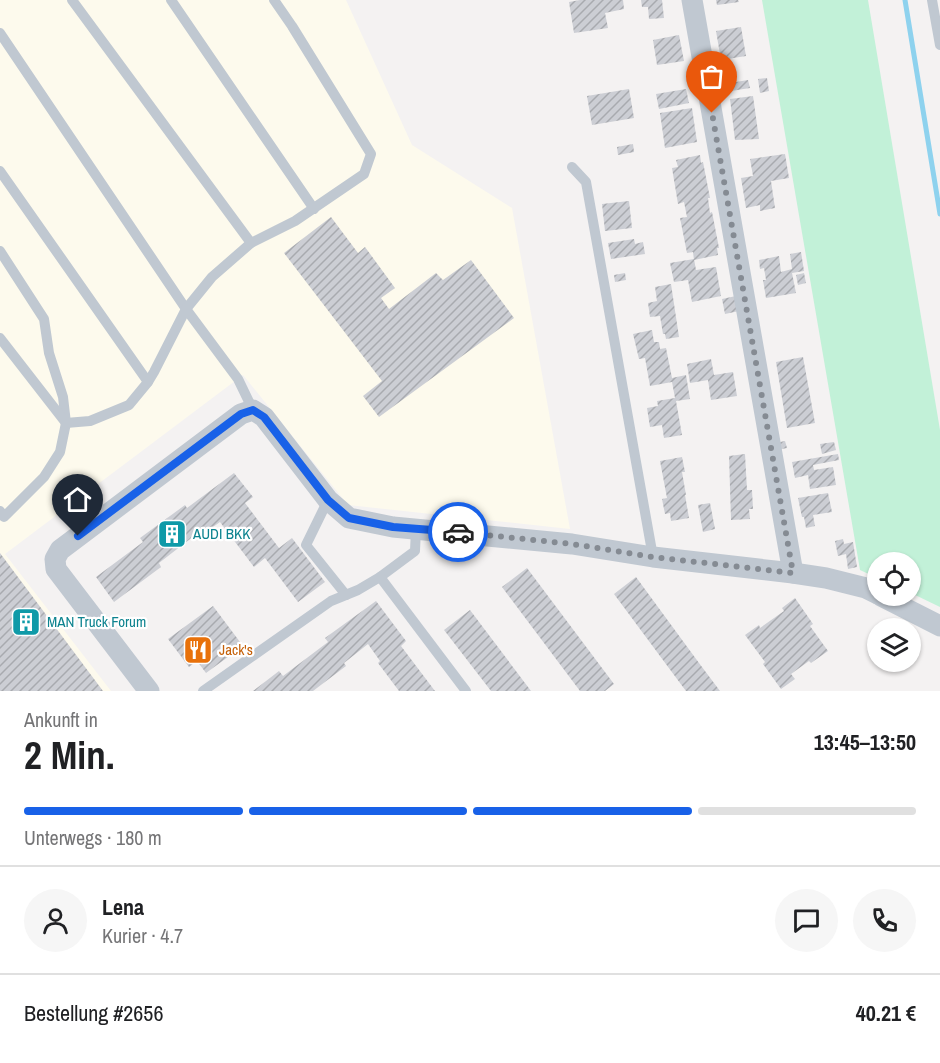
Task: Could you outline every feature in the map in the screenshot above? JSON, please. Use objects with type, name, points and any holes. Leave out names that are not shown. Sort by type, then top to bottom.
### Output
[{"type":"street","points":[[692,0],[793,573]]},
{"type":"street","points":[[149,691],[56,569],[55,560],[60,550],[69,543],[241,414],[253,410],[264,417],[328,500],[349,518],[393,527],[572,544],[653,557],[793,573],[826,578],[867,589]]},
{"type":"street","points":[[901,606],[940,626]]},
{"type":"lane","points":[[72,0],[251,243]]},
{"type":"lane","points":[[171,0],[314,208]]},
{"type":"lane","points":[[66,423],[90,421],[129,405],[148,382],[186,309],[212,277],[251,243],[295,221],[364,174],[371,154],[274,0]]},
{"type":"lane","points":[[932,0],[940,45]]},
{"type":"lane","points":[[0,33],[186,309],[238,379],[253,410]]},
{"type":"lane","points":[[572,167],[586,182],[653,557]]},
{"type":"lane","points":[[0,171],[148,382]]},
{"type":"lane","points":[[0,252],[44,319],[49,353],[63,397],[66,423],[60,452],[44,477],[4,517],[0,511]]},
{"type":"lane","points":[[0,338],[66,423]]},
{"type":"lane","points":[[328,500],[306,545],[346,595]]},
{"type":"lane","points":[[203,691],[331,601],[358,590],[380,577],[415,551],[416,529]]},
{"type":"lane","points":[[380,577],[466,691]]},
{"type":"shaded area","points":[[0,0],[346,0],[412,145],[512,208],[570,529],[348,505],[243,375],[5,554],[111,691],[0,691]]},
{"type":"green space","points":[[762,0],[868,0],[940,430],[940,607],[921,598],[921,552],[867,552],[867,573],[860,570]]},
{"type":"building","points":[[623,0],[624,9],[605,13],[608,28],[574,33],[569,2]]},
{"type":"building","points":[[641,0],[662,0],[664,18],[649,19],[648,7],[642,7]]},
{"type":"building","points":[[716,0],[738,0],[739,2],[717,5]]},
{"type":"building","points":[[741,27],[746,56],[721,60],[716,31]]},
{"type":"building","points":[[679,35],[684,61],[657,65],[653,40]]},
{"type":"building","points":[[767,78],[769,91],[760,93],[758,79]]},
{"type":"building","points":[[748,80],[750,88],[731,91],[730,83]]},
{"type":"building","points":[[629,89],[634,118],[592,125],[587,96]]},
{"type":"building","points":[[686,89],[689,103],[659,109],[656,94]]},
{"type":"building","points":[[753,96],[759,139],[735,140],[730,99]]},
{"type":"building","points":[[692,108],[697,142],[665,148],[660,113]]},
{"type":"building","points":[[633,144],[634,152],[618,155],[617,147]]},
{"type":"building","points":[[785,154],[789,178],[771,181],[775,208],[760,211],[760,205],[746,208],[741,178],[753,176],[750,159]]},
{"type":"building","points":[[700,155],[710,198],[708,198],[710,213],[712,212],[719,248],[717,248],[718,255],[694,260],[693,252],[687,253],[680,218],[687,217],[684,202],[678,204],[672,168],[678,167],[676,160]]},
{"type":"building","points":[[629,201],[632,228],[605,231],[602,204]]},
{"type":"building","points":[[331,217],[358,253],[365,247],[395,288],[381,298],[389,309],[436,273],[443,280],[471,260],[514,318],[379,417],[363,396],[382,381],[284,253]]},
{"type":"building","points":[[634,239],[635,244],[643,242],[645,254],[611,259],[608,243]]},
{"type":"building","points":[[801,252],[804,271],[792,273],[796,293],[766,298],[764,268],[760,269],[759,260],[779,256],[781,272],[792,269],[790,254]]},
{"type":"building","points":[[694,259],[696,270],[716,267],[721,296],[692,302],[688,280],[674,282],[670,263]]},
{"type":"building","points":[[625,273],[626,280],[615,282],[614,275]]},
{"type":"building","points":[[804,273],[806,283],[798,285],[796,275]]},
{"type":"building","points":[[671,284],[679,337],[666,339],[660,316],[650,317],[648,303],[657,301],[655,287]]},
{"type":"building","points":[[736,296],[739,311],[725,314],[722,299]]},
{"type":"building","points":[[652,330],[654,342],[659,342],[660,349],[666,348],[672,378],[686,375],[690,399],[676,401],[682,435],[664,438],[662,425],[650,427],[647,408],[658,406],[657,401],[675,398],[672,382],[650,386],[645,358],[639,359],[633,334]]},
{"type":"building","points":[[803,357],[815,423],[787,428],[776,362]]},
{"type":"building","points":[[711,359],[714,375],[733,372],[737,396],[711,400],[708,380],[690,383],[687,364]]},
{"type":"building","points":[[785,441],[787,448],[777,450],[775,443]]},
{"type":"building","points":[[834,442],[836,450],[822,454],[820,444]]},
{"type":"building","points":[[745,454],[747,490],[752,490],[753,509],[749,509],[750,519],[731,520],[729,456]]},
{"type":"building","points":[[838,454],[839,460],[813,465],[814,470],[833,467],[836,485],[810,489],[808,475],[795,478],[792,462]]},
{"type":"building","points":[[682,457],[689,518],[671,521],[670,513],[665,514],[662,499],[667,498],[660,461]]},
{"type":"building","points":[[234,473],[253,497],[245,503],[279,548],[292,538],[325,582],[298,602],[265,558],[254,567],[220,522],[206,532],[203,529],[159,563],[161,567],[114,602],[96,577],[143,542],[140,538],[185,505],[187,508]]},
{"type":"building","points":[[828,493],[832,512],[813,515],[815,526],[806,528],[798,498]]},
{"type":"building","points":[[710,503],[715,529],[703,532],[698,505]]},
{"type":"building","points":[[843,539],[844,544],[853,542],[857,567],[848,569],[846,554],[838,556],[835,541]]},
{"type":"building","name":"MAN Truck Forum","points":[[0,553],[103,691],[0,691]]},
{"type":"building","points":[[527,568],[614,684],[605,691],[580,691],[502,587]]},
{"type":"building","points":[[636,577],[720,691],[686,691],[614,594]]},
{"type":"building","points":[[795,598],[813,624],[810,626],[828,651],[791,674],[795,679],[781,689],[745,635],[759,625],[760,628],[784,611],[782,608]]},
{"type":"building","points":[[376,601],[406,641],[401,646],[435,691],[399,691],[378,663],[380,661],[368,644],[344,663],[346,666],[313,691],[253,691],[279,671],[283,676],[328,642],[325,638]]},
{"type":"building","points":[[213,606],[243,646],[206,673],[197,661],[189,667],[168,639]]},
{"type":"building","points":[[470,610],[531,691],[491,691],[444,630]]},
{"type":"waterway","points":[[905,0],[940,214]]},
{"type":"way so far","points":[[458,532],[572,544],[653,557],[793,573],[712,113]]},
{"type":"place","name":"AUDI BKK","points":[[172,534]]},
{"type":"place","name":"MAN Truck Forum","points":[[26,622]]},
{"type":"place","name":"Jack's","points":[[198,650]]},
{"type":"route","points":[[78,536],[241,414],[253,410],[264,417],[328,500],[349,518],[393,527],[458,532]]}]
